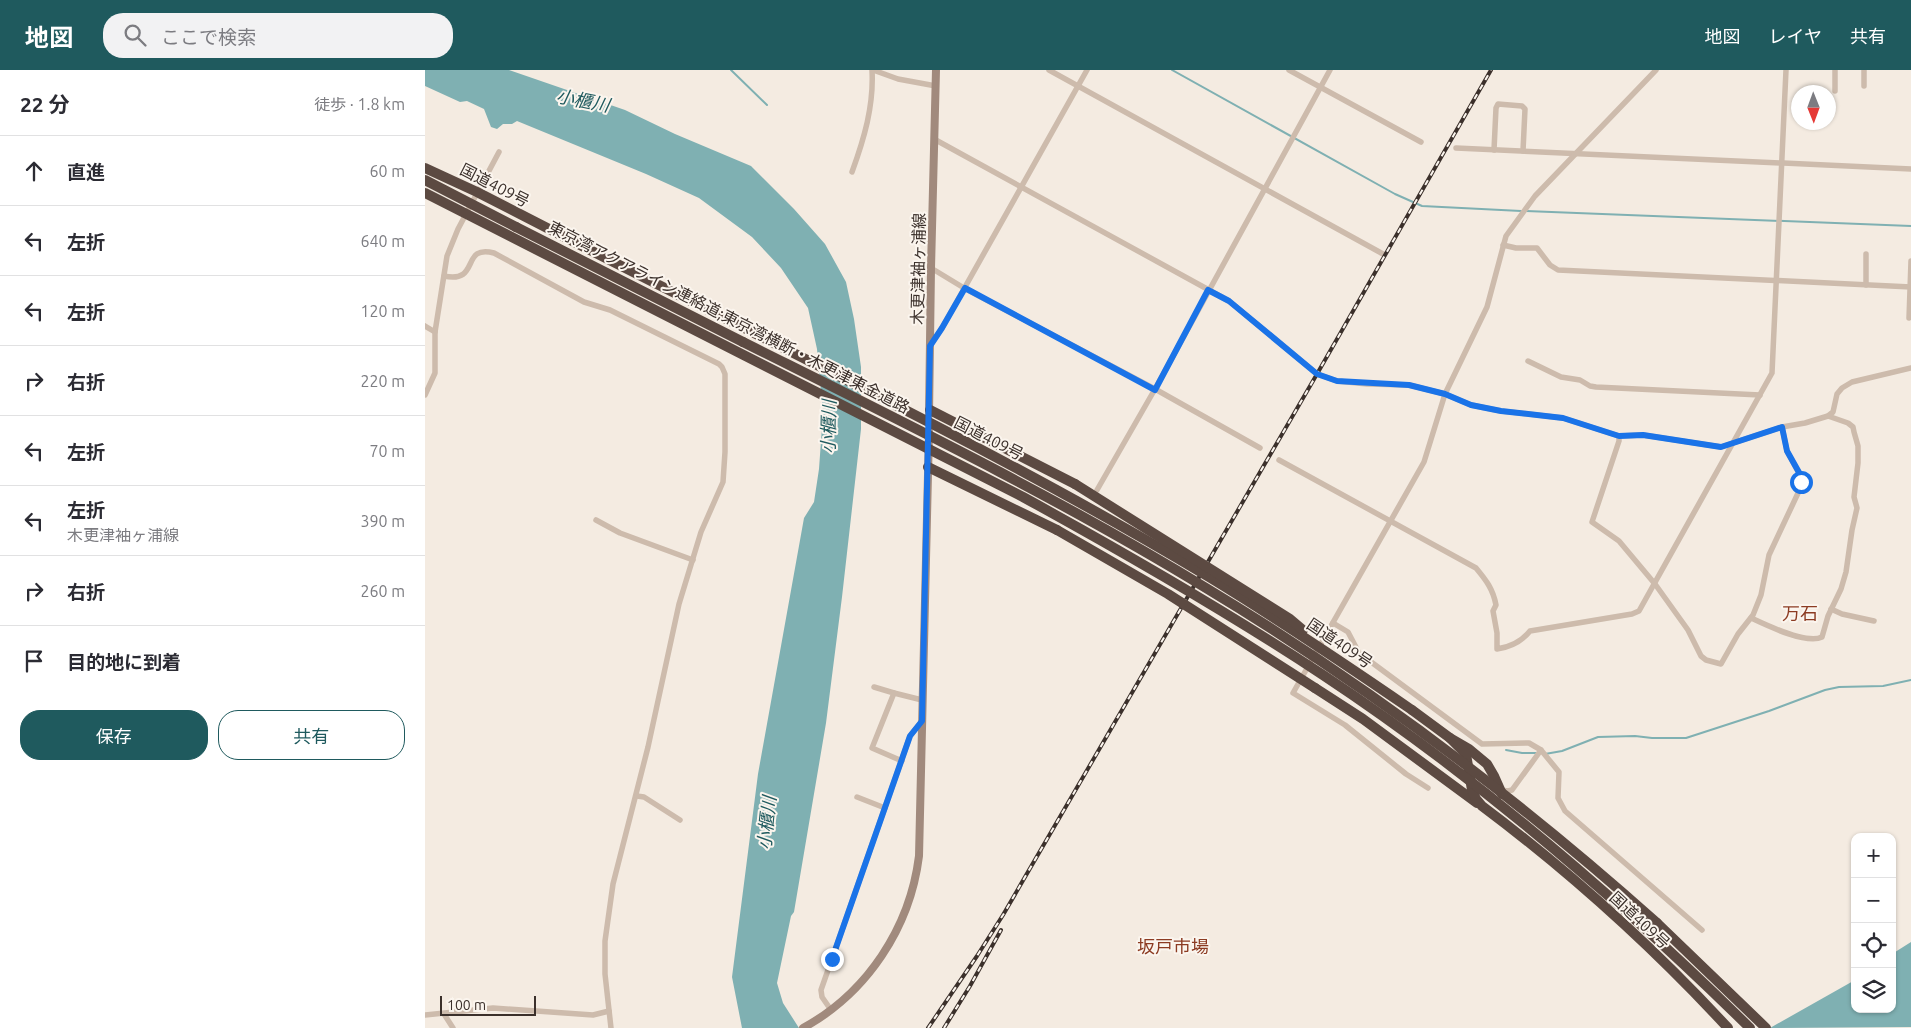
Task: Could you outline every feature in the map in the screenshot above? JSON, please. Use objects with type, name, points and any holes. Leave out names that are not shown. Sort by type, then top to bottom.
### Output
[{"type":"highway","name":"国道409号","points":[[425,164],[439,174]]},
{"type":"highway","name":"国道409号","points":[[425,168],[477,192],[1030,476],[1209,577],[1336,658],[1450,738],[1469,749],[1487,764],[1501,790],[1516,826],[1526,839]]},
{"type":"highway","name":"東京湾アクアライン連絡道;東京湾横断・木更津東金道路","points":[[425,180],[1027,486],[1205,586],[1256,618],[1398,714],[1504,793],[1623,892],[1767,1028]]},
{"type":"highway","name":"東京湾アクアライン連絡道;東京湾横断・木更津東金道路","points":[[425,193],[1023,497],[1125,553],[1241,623],[1325,676],[1496,801],[1621,906],[1750,1028]]},
{"type":"highway","points":[[930,410],[1075,484],[1290,619],[1336,658]]},
{"type":"highway","points":[[928,467],[1057,530],[1168,594],[1363,718],[1481,806]]},
{"type":"highway","name":"国道409号","points":[[1450,738],[1466,754],[1472,790],[1481,806],[1526,839],[1635,935],[1728,1028]]},
{"type":"main road","name":"木更津袖ヶ浦線","points":[[803,1028],[831,1010],[874,968],[887,949],[902,918],[917,874],[930,410],[931,268],[936,70]]},
{"type":"street","points":[[852,172],[870,114],[873,91],[872,70],[898,79],[936,86]]},
{"type":"street","points":[[1049,70],[1383,254]]},
{"type":"street","points":[[930,346],[965,288],[1087,70]]},
{"type":"street","points":[[1289,70],[1421,142]]},
{"type":"street","points":[[1097,490],[1155,390],[1330,70]]},
{"type":"street","points":[[1428,788],[1406,774],[1345,725],[1293,693],[1424,462],[1445,394],[1487,307],[1506,236],[1535,196],[1656,70]]},
{"type":"street","points":[[1279,460],[1477,568],[1491,585],[1495,598],[1496,605],[1493,610],[1497,633],[1497,649],[1513,644],[1525,637],[1530,631],[1632,614],[1639,611],[1772,373],[1778,281],[1786,70]]},
{"type":"street","points":[[1835,70],[1835,85]]},
{"type":"street","points":[[1864,70],[1864,86]]},
{"type":"street","points":[[1494,150],[1496,108],[1498,104],[1522,106],[1525,108],[1523,151]]},
{"type":"street","points":[[934,139],[1229,301],[1317,374],[1337,381],[1409,385],[1445,394],[1471,405],[1501,411],[1563,418],[1619,436],[1643,435],[1721,447],[1732,445],[1782,427],[1828,416],[1833,412],[1837,394],[1852,382],[1911,368]]},
{"type":"street","points":[[1456,148],[1911,169]]},
{"type":"street","points":[[425,395],[435,373],[435,332],[447,256],[458,229],[499,152]]},
{"type":"street","points":[[1503,245],[1516,248],[1537,248],[1550,264],[1558,270],[1911,287]]},
{"type":"street","points":[[444,276],[457,278],[463,276],[472,257],[476,254],[488,251],[494,253],[585,302],[610,310],[723,367],[725,374],[725,472],[723,482],[701,532],[679,604],[637,796],[613,884],[605,941],[605,974],[611,1028]]},
{"type":"street","points":[[1865,285],[1866,254]]},
{"type":"street","points":[[1909,318],[1911,261]]},
{"type":"street","points":[[931,268],[1260,448]]},
{"type":"street","points":[[425,326],[435,332]]},
{"type":"street","points":[[1528,361],[1561,377],[1580,380],[1596,388],[1760,395]]},
{"type":"street","points":[[1751,618],[1789,633],[1814,639],[1822,637],[1831,609],[1841,589],[1857,511],[1854,492],[1858,463],[1857,446],[1853,427],[1849,423],[1828,416]]},
{"type":"street","points":[[1619,436],[1592,522],[1619,542],[1655,584],[1688,630],[1701,656],[1721,664],[1738,634],[1751,618],[1761,595],[1769,555],[1801,482],[1801,476],[1787,451],[1782,427]]},
{"type":"street","points":[[595,520],[621,533],[693,560]]},
{"type":"street","points":[[1831,609],[1843,614],[1874,621]]},
{"type":"street","points":[[1333,623],[1349,632],[1359,653],[1482,744],[1529,743],[1541,750],[1559,772],[1558,798],[1565,811],[1702,930]]},
{"type":"street","points":[[874,686],[923,700]]},
{"type":"street","points":[[894,693],[872,748],[902,761]]},
{"type":"street","points":[[831,1010],[822,997],[821,990],[910,736],[922,721]]},
{"type":"street","points":[[1501,790],[1513,790],[1541,750]]},
{"type":"street","points":[[637,796],[644,797],[680,820]]},
{"type":"street","points":[[857,797],[885,808]]},
{"type":"street","points":[[425,1015],[493,1008],[593,1016],[609,1011]]},
{"type":"street","points":[[444,1014],[453,1028]]},
{"type":"water","name":"小櫃川","points":[[425,70],[509,70],[625,110],[675,134],[751,166],[794,209],[825,244],[846,282],[861,367],[861,429],[826,723],[794,912],[791,916],[777,983],[783,1003],[799,1028],[742,1028],[732,977],[758,774],[804,518],[814,502],[819,469],[823,413],[817,349],[808,308],[781,268],[752,237],[699,198],[517,121],[512,124],[503,124],[497,129],[491,127],[484,109],[467,101],[460,102],[425,86]]},
{"type":"water","points":[[1911,942],[1911,1027],[1770,1028],[1851,982],[1851,1013],[1896,1013],[1896,951]]},
{"type":"waterway","points":[[731,70],[767,105]]},
{"type":"waterway","points":[[1172,70],[1395,194],[1422,206],[1521,211]]},
{"type":"waterway","points":[[1526,211],[1911,226]]},
{"type":"waterway","points":[[1545,754],[1562,751],[1598,737],[1686,738],[1769,711],[1825,690],[1839,687],[1883,686],[1911,680]]},
{"type":"waterway","points":[[1506,750],[1536,753]]},
{"type":"railway","points":[[928,1028],[1003,915],[1491,70]]},
{"type":"railway","points":[[944,1028],[1001,930]]},
{"type":"district","name":"万石","points":[[1800,613]]},
{"type":"district","name":"坂戸市場","points":[[1173,946]]},
{"type":"route","points":[[832,959],[910,736],[922,721],[930,346],[965,288],[1155,390],[1208,290],[1229,301],[1317,374],[1325,378],[1367,384],[1409,385],[1445,394],[1471,405],[1501,411],[1563,418],[1619,436],[1643,435],[1711,446],[1732,445],[1782,427],[1787,451],[1801,476],[1801,482]]}]
